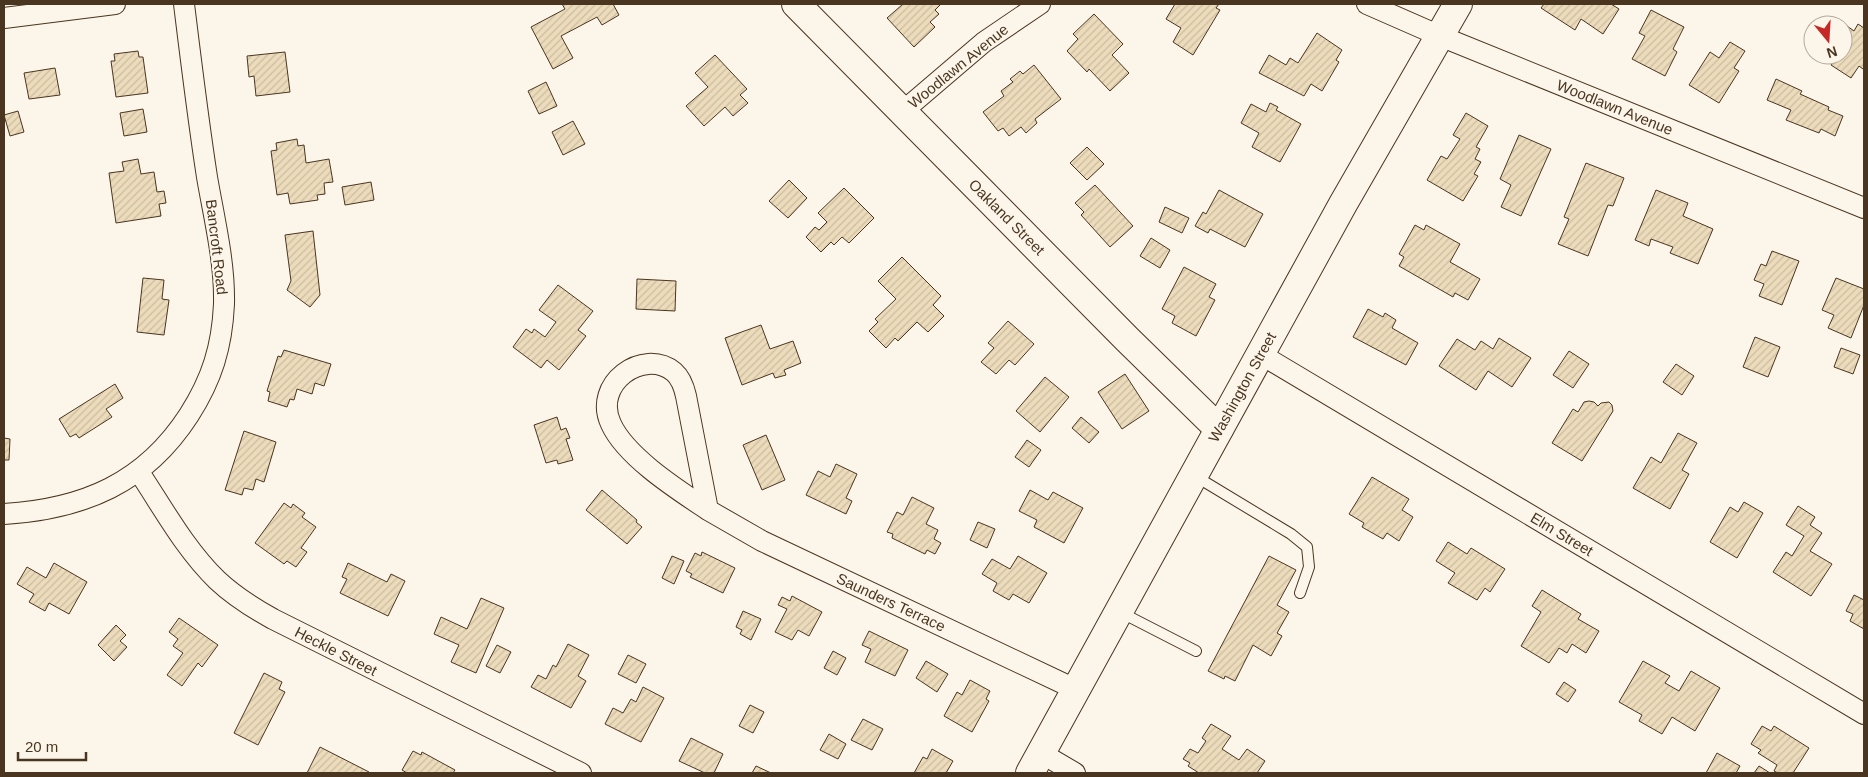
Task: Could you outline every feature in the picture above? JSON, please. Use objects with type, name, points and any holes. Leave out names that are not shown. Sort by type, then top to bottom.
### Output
[{"type":"main road","name":"Oakland Street","points":[[796,4],[1140,352],[1219,429]]},
{"type":"main road","name":"Washington Street","points":[[1036,763],[1343,204],[1458,4]]},
{"type":"street","points":[[4,18],[115,4]]},
{"type":"street","name":"Bancroft Road","points":[[4,514],[50,508],[83,499],[112,487],[139,472],[170,442],[204,390],[215,366],[223,317],[222,269],[202,142],[184,4]]},
{"type":"street","name":"Woodlawn Avenue","points":[[902,112],[984,42],[1040,4]]},
{"type":"street","name":"Woodlawn Avenue","points":[[1367,4],[1440,36],[1864,208]]},
{"type":"street","name":"Elm Street","points":[[1260,354],[1864,714]]},
{"type":"street","name":"Saunders Terrace","points":[[708,510],[686,396],[680,379],[675,372],[658,365],[634,368],[617,378],[608,394],[607,414],[622,441],[670,484],[708,510],[762,542],[1077,690]]},
{"type":"street","name":"Heckle Street","points":[[139,472],[195,556],[217,580],[240,599],[273,619],[580,773]]},
{"type":"street","points":[[1036,763],[1075,773]]},
{"type":"lane","points":[[1194,475],[1291,534],[1307,546],[1308,566],[1300,593]]},
{"type":"lane","points":[[1120,612],[1196,651]]},
{"type":"building","points":[[562,4],[613,4],[619,15],[602,25],[597,17],[561,36],[573,58],[553,69],[531,27],[565,9]]},
{"type":"building","points":[[903,4],[941,4],[935,10],[939,14],[930,22],[935,27],[914,47],[887,18]]},
{"type":"building","points":[[1175,4],[1219,4],[1216,8],[1220,10],[1193,55],[1173,42],[1181,28],[1166,19]]},
{"type":"building","points":[[1544,4],[1611,4],[1619,9],[1603,34],[1581,19],[1575,30],[1541,8]]},
{"type":"building","points":[[1651,10],[1684,27],[1673,49],[1677,52],[1665,76],[1632,59],[1645,36],[1639,33]]},
{"type":"building","points":[[1094,14],[1123,44],[1112,55],[1129,73],[1110,91],[1089,69],[1087,72],[1067,51],[1078,39],[1073,34]]},
{"type":"building","points":[[1858,24],[1864,28],[1864,68],[1859,66],[1851,78],[1831,65],[1853,65],[1854,31]]},
{"type":"building","points":[[1317,33],[1342,50],[1336,60],[1339,62],[1322,91],[1311,84],[1304,96],[1259,73],[1269,55],[1286,65],[1290,58],[1298,63]]},
{"type":"building","points":[[1730,42],[1745,51],[1734,68],[1739,71],[1719,103],[1689,85],[1710,52],[1719,58]]},
{"type":"building","points":[[138,51],[139,57],[143,57],[148,93],[116,97],[111,61],[115,61],[114,54]]},
{"type":"building","points":[[285,52],[290,92],[256,96],[254,76],[249,77],[247,56]]},
{"type":"building","points":[[715,55],[747,89],[740,95],[748,103],[733,116],[725,107],[704,126],[686,106],[708,87],[695,73]]},
{"type":"building","points":[[1034,65],[1061,99],[1035,119],[1037,123],[1026,133],[1021,127],[1009,136],[1003,128],[998,131],[983,112],[1004,96],[1001,91],[1013,82],[1010,79],[1020,71],[1023,74]]},
{"type":"building","points":[[55,68],[60,95],[29,99],[24,73]]},
{"type":"building","points":[[1776,79],[1802,91],[1800,94],[1829,107],[1828,110],[1843,116],[1835,136],[1821,129],[1819,133],[1786,120],[1791,110],[1767,100]]},
{"type":"building","points":[[546,82],[557,106],[539,114],[528,91]]},
{"type":"building","points":[[1270,103],[1278,107],[1276,110],[1301,124],[1280,162],[1252,147],[1259,133],[1241,123],[1251,104],[1266,112]]},
{"type":"building","points":[[143,109],[147,132],[124,136],[120,113]]},
{"type":"building","points":[[18,111],[24,132],[10,136],[4,115]]},
{"type":"building","points":[[1466,113],[1488,126],[1476,147],[1480,149],[1475,159],[1481,162],[1474,174],[1478,176],[1463,201],[1427,180],[1441,156],[1447,159],[1460,139],[1453,135]]},
{"type":"building","points":[[573,121],[585,144],[563,155],[552,132]]},
{"type":"building","points":[[1519,135],[1551,149],[1521,216],[1501,207],[1511,185],[1500,179]]},
{"type":"building","points":[[297,139],[298,146],[304,145],[306,163],[329,159],[333,182],[324,183],[325,194],[317,195],[318,200],[290,204],[288,193],[277,195],[271,151],[277,150],[276,143]]},
{"type":"building","points":[[1087,147],[1104,164],[1087,180],[1070,163]]},
{"type":"building","points":[[138,159],[141,174],[154,172],[157,192],[164,191],[166,203],[159,204],[161,216],[116,223],[109,173],[124,171],[122,162]]},
{"type":"building","points":[[1586,163],[1624,178],[1613,206],[1608,205],[1588,256],[1558,244],[1569,219],[1564,217]]},
{"type":"building","points":[[789,180],[807,198],[788,218],[769,201]]},
{"type":"building","points":[[371,182],[374,200],[345,205],[342,187]]},
{"type":"building","points":[[1095,185],[1133,226],[1110,247],[1081,215],[1084,212],[1075,203]]},
{"type":"building","points":[[844,188],[874,218],[849,243],[842,237],[834,245],[831,242],[821,252],[806,237],[815,227],[819,230],[827,222],[818,213]]},
{"type":"building","points":[[1219,190],[1263,214],[1245,247],[1210,229],[1208,233],[1195,226],[1203,212],[1206,214]]},
{"type":"building","points":[[1656,190],[1688,203],[1683,216],[1713,229],[1698,264],[1670,253],[1673,247],[1651,239],[1649,246],[1635,240]]},
{"type":"building","points":[[1165,207],[1189,218],[1182,233],[1159,222]]},
{"type":"building","points":[[1415,225],[1424,230],[1426,225],[1460,244],[1450,262],[1480,279],[1468,300],[1455,293],[1453,297],[1399,266],[1404,257],[1399,254]]},
{"type":"building","points":[[313,231],[320,295],[310,307],[287,290],[291,281],[285,235]]},
{"type":"building","points":[[1151,238],[1170,250],[1160,268],[1140,256]]},
{"type":"building","points":[[1772,251],[1799,261],[1782,305],[1759,296],[1764,284],[1754,280],[1761,264],[1766,266]]},
{"type":"building","points":[[902,257],[941,296],[933,305],[944,316],[928,332],[917,322],[898,341],[895,338],[886,348],[869,331],[878,322],[875,319],[896,299],[878,281]]},
{"type":"building","points":[[1184,267],[1216,284],[1209,297],[1215,300],[1196,336],[1172,323],[1175,316],[1162,309]]},
{"type":"building","points":[[143,278],[164,280],[162,299],[169,300],[164,335],[137,332]]},
{"type":"building","points":[[1836,278],[1864,289],[1864,305],[1851,338],[1828,328],[1834,315],[1822,310]]},
{"type":"building","points":[[637,279],[676,281],[675,311],[636,309]]},
{"type":"building","points":[[558,285],[593,311],[578,330],[586,336],[559,370],[547,360],[541,368],[513,347],[526,329],[532,333],[534,329],[545,337],[556,322],[539,310]]},
{"type":"building","points":[[1368,309],[1383,317],[1385,313],[1396,320],[1392,328],[1418,343],[1406,365],[1353,337]]},
{"type":"building","points":[[1008,321],[1034,344],[1015,365],[1009,360],[996,374],[981,362],[994,348],[988,343]]},
{"type":"building","points":[[761,325],[770,349],[793,341],[801,363],[784,370],[786,375],[775,378],[773,373],[742,385],[725,338]]},
{"type":"building","points":[[1755,337],[1780,347],[1768,377],[1743,367]]},
{"type":"building","points":[[1499,338],[1531,358],[1512,387],[1488,371],[1476,390],[1439,366],[1457,339],[1475,350],[1481,341],[1493,349]]},
{"type":"building","points":[[1841,348],[1860,355],[1853,374],[1834,367]]},
{"type":"building","points":[[284,350],[331,364],[324,386],[315,383],[312,394],[297,389],[294,400],[290,399],[287,407],[268,401],[270,392],[267,391],[278,356],[281,357]]},
{"type":"building","points":[[1569,351],[1589,364],[1573,388],[1553,375]]},
{"type":"building","points":[[1676,364],[1694,376],[1682,395],[1663,382]]},
{"type":"building","points":[[1125,374],[1149,411],[1122,429],[1098,392]]},
{"type":"building","points":[[1045,377],[1069,397],[1040,432],[1016,411]]},
{"type":"building","points":[[115,384],[123,398],[106,409],[112,417],[79,438],[76,434],[70,437],[59,419]]},
{"type":"building","points":[[1584,402],[1594,402],[1598,406],[1601,403],[1609,402],[1612,405],[1613,411],[1582,461],[1552,443],[1573,409],[1578,412]]},
{"type":"building","points":[[557,417],[561,430],[566,428],[570,438],[566,439],[573,460],[558,464],[557,460],[546,463],[534,425]]},
{"type":"building","points":[[1081,417],[1099,432],[1089,443],[1072,428]]},
{"type":"building","points":[[244,431],[276,442],[264,482],[256,479],[253,490],[244,488],[242,495],[225,490]]},
{"type":"building","points":[[1678,433],[1697,443],[1682,470],[1689,474],[1670,509],[1633,488],[1651,457],[1661,463]]},
{"type":"building","points":[[766,435],[785,480],[762,490],[743,445]]},
{"type":"building","points":[[4,438],[10,439],[9,460],[4,460]]},
{"type":"building","points":[[1027,440],[1041,450],[1029,467],[1015,457]]},
{"type":"building","points":[[836,464],[857,474],[846,498],[852,501],[846,514],[806,495],[818,471],[830,477]]},
{"type":"building","points":[[1372,477],[1409,499],[1402,510],[1413,517],[1399,541],[1387,533],[1383,539],[1362,527],[1364,523],[1349,514]]},
{"type":"building","points":[[602,490],[637,520],[636,522],[642,527],[627,544],[586,510]]},
{"type":"building","points":[[1030,490],[1048,500],[1053,492],[1083,508],[1064,543],[1034,527],[1037,520],[1019,511]]},
{"type":"building","points":[[912,497],[934,508],[926,524],[938,530],[934,539],[941,543],[935,554],[927,550],[925,554],[892,538],[893,534],[887,532],[897,512],[903,515]]},
{"type":"building","points":[[1744,502],[1763,513],[1737,558],[1710,542],[1730,507],[1738,512]]},
{"type":"building","points":[[284,503],[291,508],[293,504],[305,513],[302,517],[316,527],[301,548],[307,552],[296,567],[287,561],[284,564],[255,543]]},
{"type":"building","points":[[1798,506],[1815,517],[1810,525],[1822,533],[1810,551],[1832,564],[1811,596],[1773,572],[1786,552],[1792,556],[1804,536],[1786,525]]},
{"type":"building","points":[[978,522],[995,529],[987,548],[970,540]]},
{"type":"building","points":[[1448,542],[1467,554],[1471,548],[1505,569],[1490,592],[1485,588],[1477,600],[1448,583],[1455,573],[1436,561]]},
{"type":"building","points":[[702,552],[735,568],[723,593],[690,577],[692,574],[686,571],[695,553],[701,556]]},
{"type":"building","points":[[672,556],[684,561],[674,584],[662,578]]},
{"type":"building","points":[[1018,556],[1047,573],[1029,603],[1013,594],[1009,600],[993,591],[997,583],[982,574],[992,559],[1010,569]]},
{"type":"building","points":[[1269,556],[1296,570],[1277,605],[1289,612],[1277,633],[1282,636],[1271,656],[1253,645],[1235,681],[1225,676],[1224,679],[1208,671]]},
{"type":"building","points":[[54,563],[87,582],[69,614],[49,603],[45,611],[29,602],[34,594],[17,584],[27,567],[46,578]]},
{"type":"building","points":[[348,563],[387,582],[391,574],[405,581],[388,616],[340,593],[347,579],[342,577]]},
{"type":"building","points":[[1542,590],[1581,614],[1578,619],[1599,631],[1586,653],[1572,644],[1567,653],[1559,648],[1549,663],[1521,646],[1541,612],[1532,606]]},
{"type":"building","points":[[1854,595],[1864,600],[1864,629],[1850,621],[1853,614],[1846,611]]},
{"type":"building","points":[[792,596],[822,612],[809,636],[798,630],[792,640],[775,632],[787,609],[778,605],[782,597],[790,601]]},
{"type":"building","points":[[481,598],[504,608],[476,673],[451,662],[459,645],[434,634],[441,617],[467,629]]},
{"type":"building","points":[[743,611],[761,619],[751,640],[740,634],[742,630],[736,627]]},
{"type":"building","points":[[179,618],[218,645],[202,667],[198,663],[182,686],[167,675],[183,653],[173,646],[178,639],[169,632]]},
{"type":"building","points":[[116,625],[126,635],[120,641],[127,647],[114,661],[98,645]]},
{"type":"building","points":[[869,631],[908,650],[895,676],[865,662],[871,649],[862,645]]},
{"type":"building","points":[[568,644],[589,655],[578,676],[586,681],[571,708],[531,687],[538,675],[546,679],[553,665],[556,667]]},
{"type":"building","points":[[497,645],[511,652],[500,673],[486,666]]},
{"type":"building","points":[[833,651],[846,658],[837,675],[824,668]]},
{"type":"building","points":[[628,655],[646,664],[636,683],[618,674]]},
{"type":"building","points":[[926,661],[948,674],[937,692],[916,678]]},
{"type":"building","points":[[1643,661],[1670,676],[1665,683],[1679,691],[1691,671],[1720,688],[1695,731],[1672,717],[1662,734],[1639,721],[1642,715],[1619,702]]},
{"type":"building","points":[[264,673],[282,682],[279,689],[285,692],[258,745],[234,733]]},
{"type":"building","points":[[970,680],[990,691],[986,699],[989,701],[972,732],[944,716],[957,692],[962,695]]},
{"type":"building","points":[[1564,682],[1576,690],[1568,702],[1556,694]]},
{"type":"building","points":[[643,687],[664,698],[641,742],[605,724],[613,708],[623,713],[631,699],[636,702]]},
{"type":"building","points":[[750,705],[764,712],[753,733],[739,726]]},
{"type":"building","points":[[863,719],[883,729],[872,750],[851,740]]},
{"type":"building","points":[[1211,724],[1231,736],[1222,749],[1239,760],[1247,749],[1265,761],[1257,773],[1199,773],[1188,766],[1190,763],[1183,759],[1190,749],[1198,753],[1206,741],[1202,738]]},
{"type":"building","points":[[1762,726],[1771,731],[1774,726],[1809,748],[1793,773],[1778,773],[1774,771],[1777,765],[1758,753],[1761,750],[1751,744]]},
{"type":"building","points":[[829,734],[846,744],[838,759],[820,750]]},
{"type":"building","points":[[691,738],[723,754],[714,773],[705,773],[679,761]]},
{"type":"building","points":[[320,747],[369,772],[307,773]]},
{"type":"building","points":[[932,749],[953,761],[946,773],[914,773],[923,757],[927,759]]},
{"type":"building","points":[[413,751],[421,755],[422,752],[455,770],[453,773],[407,773],[402,770]]},
{"type":"building","points":[[1717,753],[1740,766],[1736,773],[1706,773]]},
{"type":"building","points":[[756,766],[771,773],[752,773]]},
{"type":"building","points":[[1759,766],[1770,773],[1754,773]]}]
